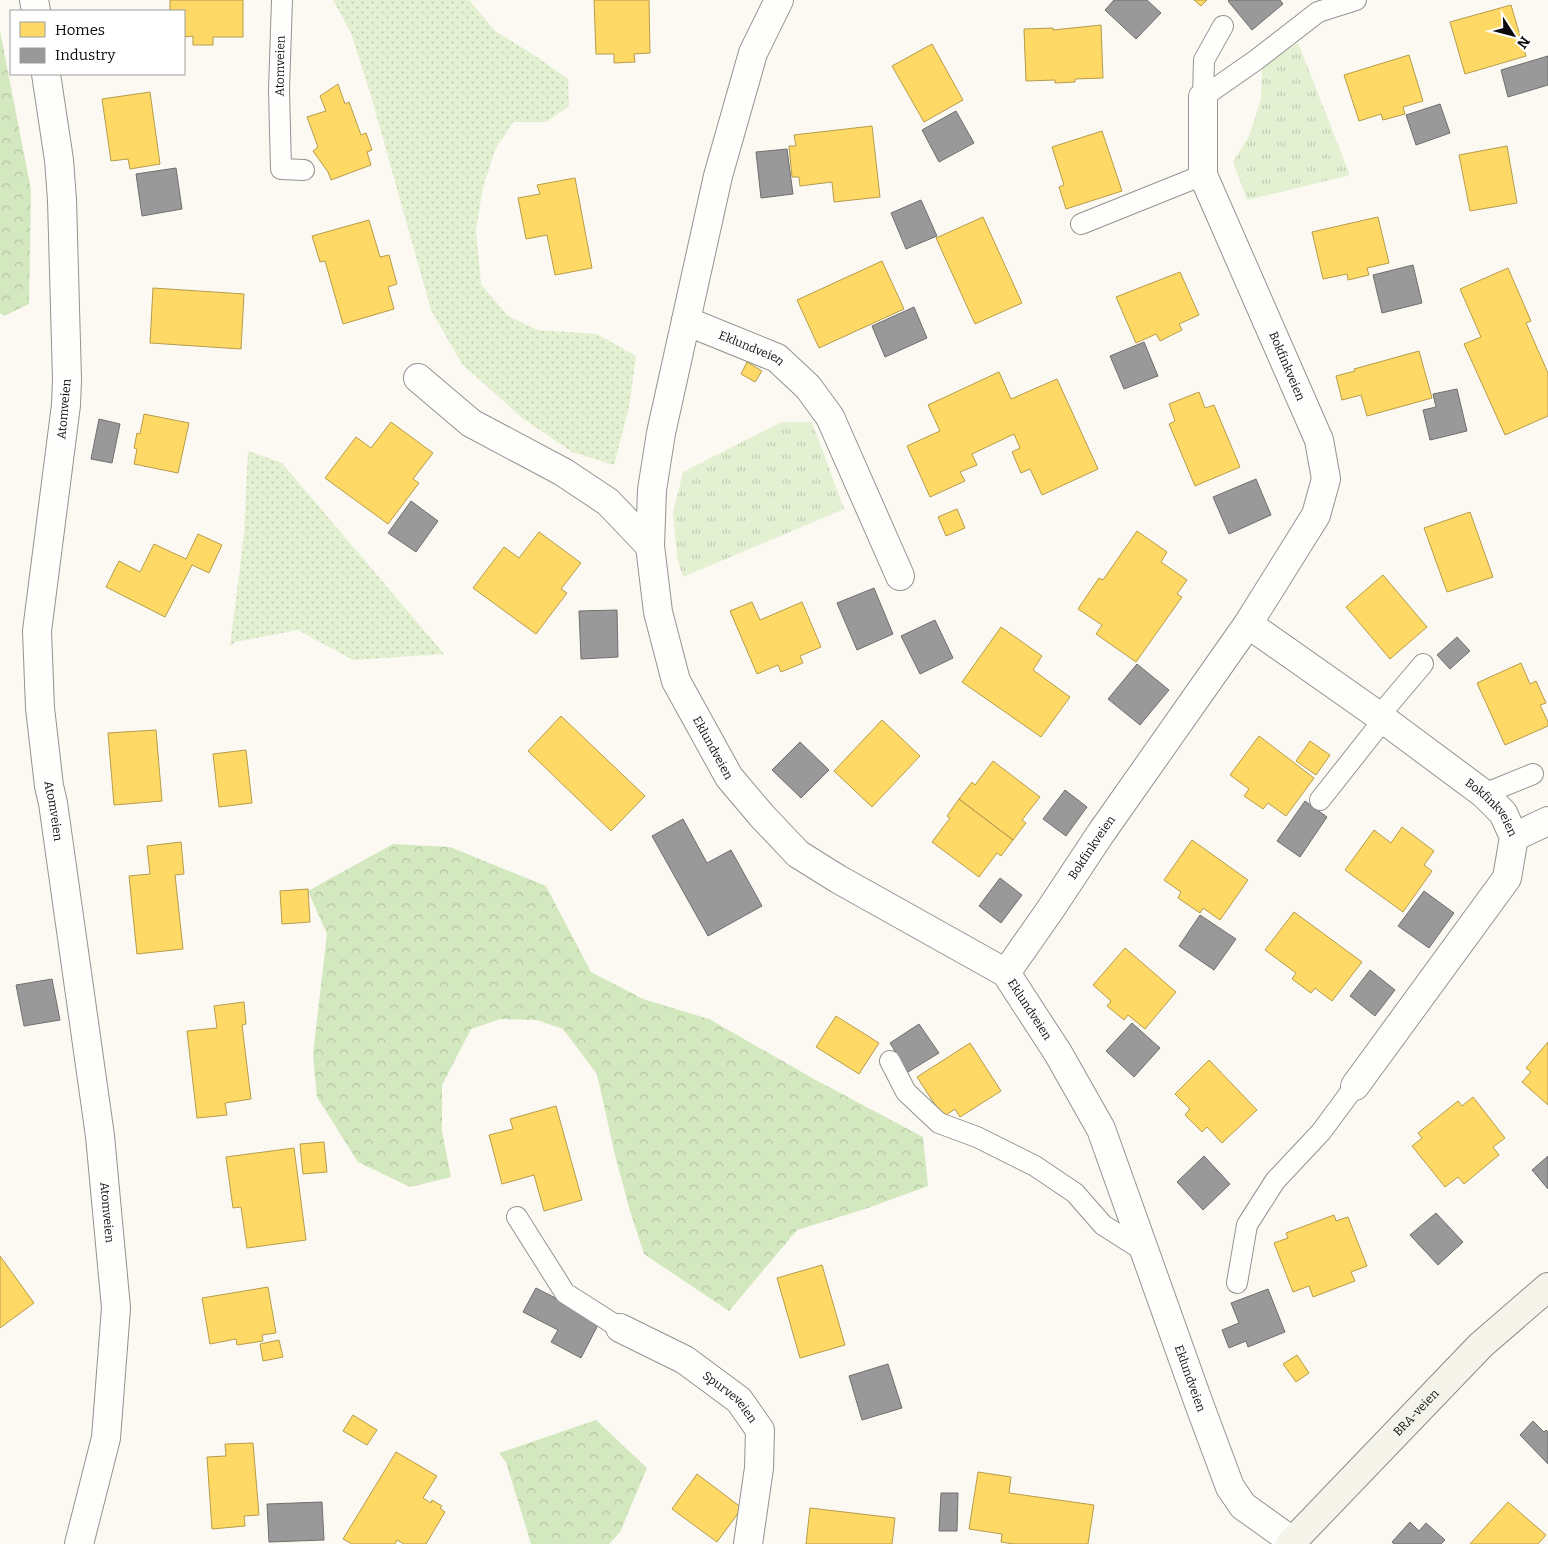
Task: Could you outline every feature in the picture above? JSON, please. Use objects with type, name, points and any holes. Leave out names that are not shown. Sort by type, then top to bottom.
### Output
[{"type":"main road","name":"BRA-veien","points":[[1291,1543],[1481,1345],[1548,1287]]},
{"type":"street","name":"Eklundveien","points":[[779,0],[753,53],[718,176],[661,433],[652,490],[650,546],[658,612],[676,682],[729,776],[762,816],[798,854],[838,879],[1006,973],[1058,1053],[1101,1129],[1198,1402],[1230,1486],[1243,1506],[1291,1543]]},
{"type":"street","name":"Atomveien","points":[[46,75],[59,160],[62,200],[67,379],[37,631],[40,708],[49,786],[53,803],[100,1136],[116,1308],[106,1438],[79,1544]]},
{"type":"street","name":"Bokfinkveien","points":[[1006,973],[1101,833],[1248,624],[1316,515],[1326,479],[1319,440],[1203,175],[1203,97]]},
{"type":"street","name":"Eklundveien","points":[[686,321],[777,358],[808,387],[830,417],[900,576]]},
{"type":"street","points":[[418,378],[471,423],[563,472],[608,502],[650,546]]},
{"type":"street","name":"Bokfinkveien","points":[[1248,624],[1484,794],[1503,813],[1514,837],[1507,878],[1355,1086]]},
{"type":"street","points":[[1514,837],[1548,821]]},
{"type":"street","name":"Spurveveien","points":[[620,1328],[685,1360],[739,1400],[760,1430],[759,1468],[748,1544]]},
{"type":"lane","name":"Atomveien","points":[[282,0],[279,90],[281,169],[304,170]]},
{"type":"lane","points":[[1203,97],[1256,60],[1317,6],[1356,0]]},
{"type":"lane","points":[[1203,97],[1204,60],[1223,26]]},
{"type":"lane","points":[[1082,224],[1203,175]]},
{"type":"lane","points":[[1320,800],[1423,664]]},
{"type":"lane","points":[[1484,794],[1533,774]]},
{"type":"lane","points":[[890,1062],[906,1092],[940,1123],[977,1137],[1035,1166],[1075,1193],[1103,1225],[1144,1251]]},
{"type":"lane","points":[[1237,1283],[1247,1225],[1275,1181],[1321,1132],[1355,1086]]},
{"type":"lane","points":[[517,1216],[565,1293],[620,1328]]},
{"type":"green space","points":[[333,0],[469,0],[495,31],[568,79],[569,106],[546,122],[513,122],[495,150],[483,187],[476,230],[481,284],[508,316],[538,330],[597,334],[636,356],[629,407],[614,465],[572,452],[521,417],[462,364],[431,310],[371,96],[351,33]]},
{"type":"green space","points":[[0,31],[31,190],[29,304],[4,316],[0,313]]},
{"type":"green space","points":[[1298,43],[1350,175],[1247,200],[1233,162],[1249,136],[1261,100],[1262,65]]},
{"type":"green space","points":[[782,422],[812,422],[844,509],[683,577],[677,557],[673,513],[683,472]]},
{"type":"green space","points":[[248,451],[282,463],[444,654],[353,660],[298,630],[235,642],[230,646],[244,535]]},
{"type":"green space","points":[[393,844],[450,847],[546,886],[591,972],[643,999],[709,1019],[814,1079],[923,1137],[928,1186],[865,1209],[797,1230],[729,1311],[644,1254],[615,1155],[597,1074],[563,1029],[537,1020],[500,1019],[471,1029],[442,1085],[442,1131],[451,1177],[410,1187],[358,1162],[317,1097],[313,1054],[327,934],[308,891]]},
{"type":"green space","points":[[596,1420],[647,1468],[620,1532],[609,1544],[531,1544],[506,1462],[499,1453]]},
{"type":"building: Homes","points":[[170,0],[243,0],[243,37],[213,37],[213,45],[193,45],[193,36],[185,37],[185,10],[170,10]]},
{"type":"building: Homes","points":[[594,0],[649,0],[650,53],[634,54],[635,62],[614,63],[614,54],[596,54]]},
{"type":"building: Homes","points":[[1194,0],[1207,0],[1201,6]]},
{"type":"building: Homes","points":[[1511,5],[1526,56],[1465,74],[1450,22]]},
{"type":"building: Homes","points":[[1101,25],[1103,78],[1075,79],[1075,82],[1055,83],[1055,80],[1026,81],[1024,29],[1053,28],[1053,30]]},
{"type":"building: Homes","points":[[932,44],[963,100],[924,122],[892,66]]},
{"type":"building: Homes","points":[[1409,55],[1423,101],[1403,107],[1405,114],[1383,120],[1381,114],[1359,121],[1344,75]]},
{"type":"building: Homes","points":[[338,84],[345,104],[349,102],[361,135],[366,133],[372,150],[367,152],[371,165],[331,180],[328,172],[313,151],[318,147],[307,117],[326,111],[320,96]]},
{"type":"building: Homes","points":[[150,92],[160,164],[130,169],[128,159],[111,161],[102,99]]},
{"type":"building: Homes","points":[[872,126],[880,197],[834,202],[832,182],[800,186],[799,177],[792,177],[789,146],[796,146],[794,135]]},
{"type":"building: Homes","points":[[1102,131],[1122,191],[1066,209],[1059,187],[1064,185],[1052,147]]},
{"type":"building: Homes","points":[[1507,146],[1517,203],[1470,211],[1459,155]]},
{"type":"building: Homes","points":[[575,178],[592,268],[555,275],[547,235],[526,239],[518,198],[540,194],[537,185]]},
{"type":"building: Homes","points":[[983,217],[1022,303],[975,324],[936,238]]},
{"type":"building: Homes","points":[[1378,217],[1389,263],[1367,268],[1369,275],[1348,280],[1347,274],[1323,279],[1312,232]]},
{"type":"building: Homes","points":[[369,220],[380,257],[389,255],[397,284],[388,287],[394,309],[343,324],[325,261],[320,262],[312,236]]},
{"type":"building: Homes","points":[[882,261],[904,309],[819,348],[797,300]]},
{"type":"building: Homes","points":[[1508,268],[1531,321],[1526,323],[1548,373],[1548,416],[1505,435],[1464,344],[1481,337],[1460,289]]},
{"type":"building: Homes","points":[[1180,272],[1199,315],[1179,324],[1182,330],[1160,341],[1156,334],[1136,343],[1116,297]]},
{"type":"building: Homes","points":[[153,288],[244,294],[241,349],[150,343]]},
{"type":"building: Homes","points":[[1419,351],[1432,398],[1367,416],[1361,395],[1342,400],[1336,376],[1355,371],[1354,369]]},
{"type":"building: Homes","points":[[747,362],[762,371],[755,382],[741,374]]},
{"type":"building: Homes","points":[[999,372],[1011,399],[1057,379],[1098,469],[1042,495],[1030,469],[1021,473],[1012,452],[1020,448],[1014,434],[972,454],[977,465],[960,472],[965,481],[930,497],[907,446],[940,431],[928,405]]},
{"type":"building: Homes","points":[[1199,392],[1205,408],[1214,405],[1240,467],[1195,486],[1169,424],[1175,421],[1169,404]]},
{"type":"building: Homes","points":[[144,414],[189,423],[178,473],[134,464],[137,449],[134,448],[137,433],[140,434]]},
{"type":"building: Homes","points":[[391,422],[433,453],[413,479],[419,483],[388,524],[325,478],[356,437],[371,448]]},
{"type":"building: Homes","points":[[957,509],[965,528],[946,536],[938,517]]},
{"type":"building: Homes","points":[[1470,512],[1493,577],[1447,592],[1424,528]]},
{"type":"building: Homes","points":[[1137,531],[1167,552],[1161,562],[1187,580],[1177,594],[1182,597],[1136,662],[1096,634],[1102,625],[1078,609],[1099,578],[1103,580]]},
{"type":"building: Homes","points":[[539,532],[581,563],[561,589],[567,593],[536,634],[473,588],[504,547],[519,558]]},
{"type":"building: Homes","points":[[198,534],[222,545],[209,573],[192,565],[165,617],[106,587],[119,561],[140,572],[154,544],[186,559]]},
{"type":"building: Homes","points":[[1383,575],[1427,627],[1390,659],[1346,607]]},
{"type":"building: Homes","points":[[752,602],[760,620],[802,602],[821,647],[800,656],[803,663],[781,672],[778,665],[757,674],[730,611]]},
{"type":"building: Homes","points":[[1001,627],[1042,656],[1033,670],[1070,697],[1041,737],[962,682]]},
{"type":"building: Homes","points":[[1521,663],[1530,684],[1536,681],[1546,703],[1540,705],[1548,726],[1505,745],[1477,683]]},
{"type":"building: Homes","points":[[561,716],[645,796],[611,831],[528,751]]},
{"type":"building: Homes","points":[[882,720],[920,756],[872,807],[834,771]]},
{"type":"building: Homes","points":[[156,730],[162,801],[114,805],[108,733]]},
{"type":"building: Homes","points":[[1259,736],[1314,778],[1286,816],[1268,803],[1263,809],[1244,796],[1249,789],[1230,775]]},
{"type":"building: Homes","points":[[1310,741],[1330,755],[1316,775],[1296,761]]},
{"type":"building: Homes","points":[[246,750],[252,803],[219,807],[213,754]]},
{"type":"building: Homes","points":[[993,761],[1040,797],[1022,820],[1026,823],[1013,840],[959,799],[972,782],[975,785]]},
{"type":"building: Homes","points":[[959,799],[1013,840],[1001,856],[997,853],[979,877],[932,842],[950,818],[947,816]]},
{"type":"building: Homes","points":[[1402,827],[1434,851],[1424,865],[1432,871],[1403,912],[1345,870],[1374,830],[1391,843]]},
{"type":"building: Homes","points":[[1192,840],[1248,880],[1220,920],[1203,908],[1200,913],[1178,898],[1181,892],[1164,880]]},
{"type":"building: Homes","points":[[181,842],[184,874],[175,875],[183,949],[137,954],[129,876],[150,874],[147,846]]},
{"type":"building: Homes","points":[[308,889],[310,922],[282,924],[280,891]]},
{"type":"building: Homes","points":[[1294,912],[1362,962],[1332,1001],[1315,988],[1311,993],[1292,979],[1296,973],[1265,950]]},
{"type":"building: Homes","points":[[1125,948],[1176,992],[1145,1029],[1128,1015],[1124,1020],[1107,1006],[1111,1001],[1093,985]]},
{"type":"building: Homes","points":[[244,1002],[246,1024],[242,1025],[251,1099],[225,1103],[227,1115],[197,1118],[187,1031],[217,1028],[214,1006]]},
{"type":"building: Homes","points":[[836,1016],[879,1043],[859,1074],[816,1047]]},
{"type":"building: Homes","points":[[1548,1042],[1548,1105],[1522,1082],[1531,1072],[1526,1068]]},
{"type":"building: Homes","points":[[970,1043],[1001,1091],[960,1117],[955,1109],[943,1117],[917,1077]]},
{"type":"building: Homes","points":[[1209,1060],[1257,1110],[1222,1143],[1207,1127],[1202,1132],[1185,1115],[1190,1109],[1175,1094]]},
{"type":"building: Homes","points":[[1473,1097],[1505,1138],[1493,1147],[1499,1155],[1464,1184],[1458,1177],[1445,1187],[1412,1146],[1422,1138],[1418,1133],[1458,1101],[1462,1106]]},
{"type":"building: Homes","points":[[556,1106],[582,1200],[544,1211],[534,1175],[502,1184],[489,1135],[513,1129],[510,1119]]},
{"type":"building: Homes","points":[[324,1142],[327,1172],[303,1174],[300,1144]]},
{"type":"building: Homes","points":[[294,1148],[306,1240],[247,1248],[241,1207],[233,1208],[226,1157]]},
{"type":"building: Homes","points":[[1334,1215],[1336,1221],[1348,1217],[1367,1266],[1351,1272],[1355,1281],[1313,1297],[1309,1286],[1293,1292],[1274,1243],[1288,1238],[1286,1233]]},
{"type":"building: Homes","points":[[0,1256],[34,1303],[0,1328]]},
{"type":"building: Homes","points":[[822,1265],[845,1345],[800,1358],[777,1278]]},
{"type":"building: Homes","points":[[268,1287],[276,1333],[262,1335],[263,1341],[237,1345],[236,1339],[210,1344],[202,1298]]},
{"type":"building: Homes","points":[[279,1340],[283,1357],[263,1361],[260,1344]]},
{"type":"building: Homes","points":[[1297,1355],[1309,1373],[1296,1382],[1283,1364]]},
{"type":"building: Homes","points":[[353,1415],[377,1430],[367,1445],[343,1431]]},
{"type":"building: Homes","points":[[253,1443],[259,1515],[244,1516],[245,1526],[212,1529],[207,1457],[226,1456],[225,1444]]},
{"type":"building: Homes","points":[[396,1452],[437,1476],[423,1498],[431,1503],[432,1500],[442,1506],[440,1508],[445,1512],[426,1544],[404,1544],[397,1540],[395,1544],[352,1544],[343,1539]]},
{"type":"building: Homes","points":[[978,1472],[1011,1477],[1009,1493],[1094,1505],[1088,1544],[1014,1544],[1001,1542],[1002,1534],[969,1529]]},
{"type":"building: Homes","points":[[697,1474],[742,1508],[717,1542],[672,1509]]},
{"type":"building: Homes","points":[[1508,1502],[1546,1535],[1538,1544],[1470,1544]]},
{"type":"building: Homes","points":[[810,1508],[895,1518],[892,1544],[806,1544]]},
{"type":"building: Industry","points":[[1114,0],[1147,0],[1161,13],[1136,39],[1105,10]]},
{"type":"building: Industry","points":[[1229,0],[1280,0],[1283,4],[1252,30]]},
{"type":"building: Industry","points":[[1548,56],[1548,85],[1508,97],[1501,70]]},
{"type":"building: Industry","points":[[1440,104],[1450,133],[1416,145],[1406,115]]},
{"type":"building: Industry","points":[[956,111],[974,143],[939,162],[922,130]]},
{"type":"building: Industry","points":[[787,149],[793,194],[761,198],[756,152]]},
{"type":"building: Industry","points":[[176,168],[182,209],[142,216],[136,174]]},
{"type":"building: Industry","points":[[921,200],[937,236],[906,249],[891,213]]},
{"type":"building: Industry","points":[[1413,265],[1422,303],[1382,313],[1373,275]]},
{"type":"building: Industry","points":[[914,307],[927,338],[885,357],[872,326]]},
{"type":"building: Industry","points":[[1144,342],[1158,376],[1124,389],[1110,356]]},
{"type":"building: Industry","points":[[1457,389],[1467,431],[1430,440],[1423,410],[1436,407],[1433,394]]},
{"type":"building: Industry","points":[[99,419],[120,424],[112,463],[91,459]]},
{"type":"building: Industry","points":[[1256,479],[1271,515],[1229,534],[1213,497]]},
{"type":"building: Industry","points":[[411,501],[438,521],[416,552],[388,533]]},
{"type":"building: Industry","points":[[874,588],[893,634],[857,650],[837,603]]},
{"type":"building: Industry","points":[[617,610],[618,657],[581,659],[579,611]]},
{"type":"building: Industry","points":[[935,620],[953,658],[920,674],[901,636]]},
{"type":"building: Industry","points":[[1457,637],[1470,651],[1450,669],[1437,655]]},
{"type":"building: Industry","points":[[1137,664],[1169,690],[1140,725],[1108,699]]},
{"type":"building: Industry","points":[[800,742],[829,770],[801,798],[772,770]]},
{"type":"building: Industry","points":[[1065,790],[1087,807],[1066,836],[1043,819]]},
{"type":"building: Industry","points":[[1305,801],[1327,817],[1300,857],[1277,841]]},
{"type":"building: Industry","points":[[683,819],[707,863],[731,850],[762,906],[708,936],[652,836]]},
{"type":"building: Industry","points":[[1000,878],[1022,895],[1001,923],[979,906]]},
{"type":"building: Industry","points":[[1424,891],[1454,913],[1429,948],[1398,926]]},
{"type":"building: Industry","points":[[1200,915],[1236,939],[1214,970],[1179,946]]},
{"type":"building: Industry","points":[[1370,970],[1395,990],[1375,1016],[1350,996]]},
{"type":"building: Industry","points":[[52,979],[60,1020],[24,1026],[16,985]]},
{"type":"building: Industry","points":[[1132,1023],[1160,1048],[1134,1077],[1106,1051]]},
{"type":"building: Industry","points":[[919,1024],[939,1053],[908,1072],[890,1043]]},
{"type":"building: Industry","points":[[1204,1156],[1230,1184],[1203,1210],[1177,1182]]},
{"type":"building: Industry","points":[[1548,1156],[1548,1189],[1532,1170]]},
{"type":"building: Industry","points":[[1436,1213],[1463,1242],[1438,1265],[1410,1235]]},
{"type":"building: Industry","points":[[536,1288],[600,1321],[581,1358],[551,1342],[558,1330],[523,1312]]},
{"type":"building: Industry","points":[[1268,1289],[1285,1332],[1248,1347],[1246,1341],[1229,1348],[1222,1330],[1239,1323],[1231,1303]]},
{"type":"building: Industry","points":[[888,1364],[902,1408],[862,1420],[849,1376]]},
{"type":"building: Industry","points":[[1533,1421],[1544,1432],[1546,1430],[1548,1432],[1548,1464],[1520,1435]]},
{"type":"building: Industry","points":[[941,1493],[958,1493],[957,1531],[939,1531]]},
{"type":"building: Industry","points":[[322,1502],[324,1540],[269,1542],[267,1504]]},
{"type":"building: Industry","points":[[1410,1522],[1419,1531],[1426,1523],[1445,1540],[1441,1544],[1394,1544],[1392,1542]]}]
